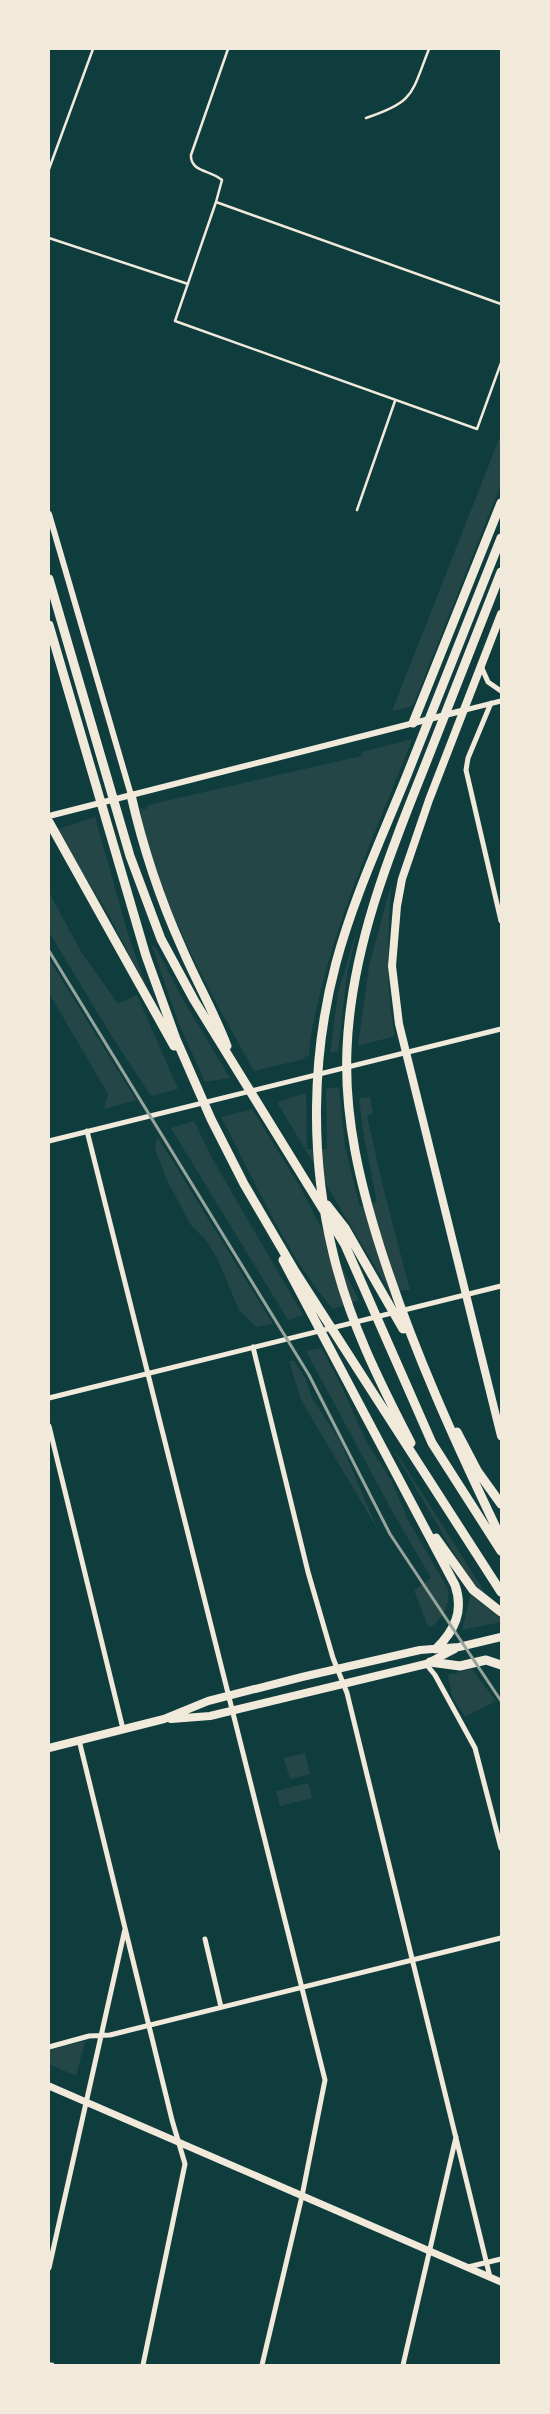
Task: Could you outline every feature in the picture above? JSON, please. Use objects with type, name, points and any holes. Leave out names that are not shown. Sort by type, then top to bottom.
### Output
[{"type":"highway","points":[[413,723],[501,503]]},
{"type":"highway","points":[[430,1479],[359,1338],[331,1246],[321,1190],[317,1091],[328,998],[344,937],[501,538]]},
{"type":"highway","points":[[501,572],[396,839],[371,914],[352,998],[347,1048],[347,1085],[353,1140],[368,1205],[395,1293],[423,1366],[501,1538]]},
{"type":"highway","points":[[49,579],[117,815],[138,882],[161,939],[185,985],[345,1245],[432,1443],[501,1551]]},
{"type":"highway","points":[[49,625],[152,973],[195,1084],[211,1120],[310,1304],[328,1347],[420,1516],[455,1585],[459,1600],[455,1627],[436,1649]]},
{"type":"highway","points":[[131,795],[146,854],[165,906],[237,1069]]},
{"type":"highway","points":[[49,822],[195,1084]]},
{"type":"highway","points":[[306,1179],[345,1228],[385,1294],[478,1472],[501,1504]]},
{"type":"highway","points":[[310,1304],[340,1345],[430,1479],[500,1590]]},
{"type":"highway","points":[[420,1516],[468,1584],[485,1601],[501,1612]]},
{"type":"highway","points":[[428,1663],[460,1666],[486,1660],[501,1665]]},
{"type":"main road","points":[[501,614],[429,800],[402,879],[396,906],[393,974],[398,1024],[501,1436]]},
{"type":"main road","points":[[49,1748],[164,1719],[208,1701],[337,1669],[420,1650],[459,1647],[501,1637]]},
{"type":"main road","points":[[164,1719],[210,1716],[233,1711],[428,1663],[459,1647]]},
{"type":"main road","points":[[49,2086],[501,2282]]},
{"type":"street","points":[[49,514],[131,795]]},
{"type":"street","points":[[481,666],[488,682],[501,691]]},
{"type":"street","points":[[49,816],[501,700]]},
{"type":"street","points":[[491,703],[468,758],[466,770],[501,921]]},
{"type":"street","points":[[49,1140],[501,1029]]},
{"type":"street","points":[[87,1131],[325,2080],[302,2196],[262,2365]]},
{"type":"street","points":[[49,1398],[501,1286]]},
{"type":"street","points":[[254,1347],[308,1572],[337,1669],[347,1693],[490,2277]]},
{"type":"street","points":[[49,1426],[123,1729]]},
{"type":"street","points":[[428,1663],[475,1748],[501,1848]]},
{"type":"street","points":[[79,1740],[185,2164],[143,2365]]},
{"type":"street","points":[[49,2268],[125,1926]]},
{"type":"street","points":[[49,2047],[89,2036],[110,2035],[501,1938]]},
{"type":"street","points":[[205,1939],[221,2007]]},
{"type":"street","points":[[404,2365],[456,2135]]},
{"type":"street","points":[[467,2267],[501,2259]]},
{"type":"lane","points":[[49,169],[93,49]]},
{"type":"lane","points":[[228,49],[191,154],[191,162],[194,167],[216,175],[222,180],[175,321],[477,429],[501,363]]},
{"type":"lane","points":[[366,118],[392,109],[411,94],[429,49]]},
{"type":"lane","points":[[216,202],[501,304]]},
{"type":"lane","points":[[49,238],[188,284]]},
{"type":"lane","points":[[357,510],[395,401]]},
{"type":"shaded area","points":[[501,434],[501,484],[414,703],[410,707],[392,711]]},
{"type":"shaded area","points":[[412,739],[343,915],[322,985],[311,1036],[309,1057],[306,1055],[304,1059],[254,1071],[206,983],[164,893],[144,830],[140,808],[146,810],[148,805],[362,756],[362,752]]},
{"type":"shaded area","points":[[95,817],[128,934],[147,989],[106,910],[60,836],[58,829]]},
{"type":"shaded area","points":[[391,885],[388,942],[389,980],[395,1036],[358,1046],[369,966]]},
{"type":"shaded area","points":[[49,892],[80,950],[118,1004],[137,995],[178,1089],[151,1096],[111,1035],[49,932]]},
{"type":"shaded area","points":[[360,918],[347,974],[338,1051],[330,1053],[338,993]]},
{"type":"shaded area","points":[[152,946],[155,946],[182,998],[230,1078],[205,1082],[179,1024]]},
{"type":"shaded area","points":[[49,959],[136,1100],[104,1109],[108,1094],[49,993]]},
{"type":"shaded area","points":[[339,1087],[345,1147],[360,1207],[377,1202],[363,1131],[359,1098],[370,1097],[373,1113],[367,1116],[410,1290],[389,1290],[277,1102],[306,1093],[307,1149],[327,1149],[326,1089]]},
{"type":"shaded area","points":[[252,1109],[299,1185],[359,1300],[333,1309],[316,1288],[286,1242],[221,1117]]},
{"type":"shaded area","points":[[194,1121],[212,1158],[303,1315],[288,1320],[171,1128]]},
{"type":"shaded area","points":[[157,1136],[273,1324],[256,1327],[239,1310],[217,1258],[206,1240],[190,1224],[166,1178],[155,1149]]},
{"type":"shaded area","points":[[321,1348],[340,1383],[367,1443],[391,1480],[408,1520],[448,1589],[448,1600],[443,1615],[431,1627],[427,1624],[414,1590],[431,1578],[391,1509],[306,1351]]},
{"type":"shaded area","points":[[289,1361],[294,1361],[306,1379],[312,1398],[340,1441],[378,1530],[301,1400]]},
{"type":"shaded area","points":[[396,1452],[484,1591],[483,1593],[468,1577]]},
{"type":"shaded area","points":[[471,1595],[501,1618],[501,1622],[462,1630]]},
{"type":"shaded area","points":[[472,1669],[496,1701],[465,1717],[452,1696],[448,1675]]},
{"type":"shaded area","points":[[305,1753],[310,1774],[290,1779],[284,1758]]},
{"type":"shaded area","points":[[308,1783],[312,1798],[280,1806],[276,1791]]},
{"type":"shaded area","points":[[85,2041],[76,2076],[49,2064],[49,2050]]},
{"type":"railway","points":[[49,951],[309,1375],[390,1534],[501,1701]]}]
